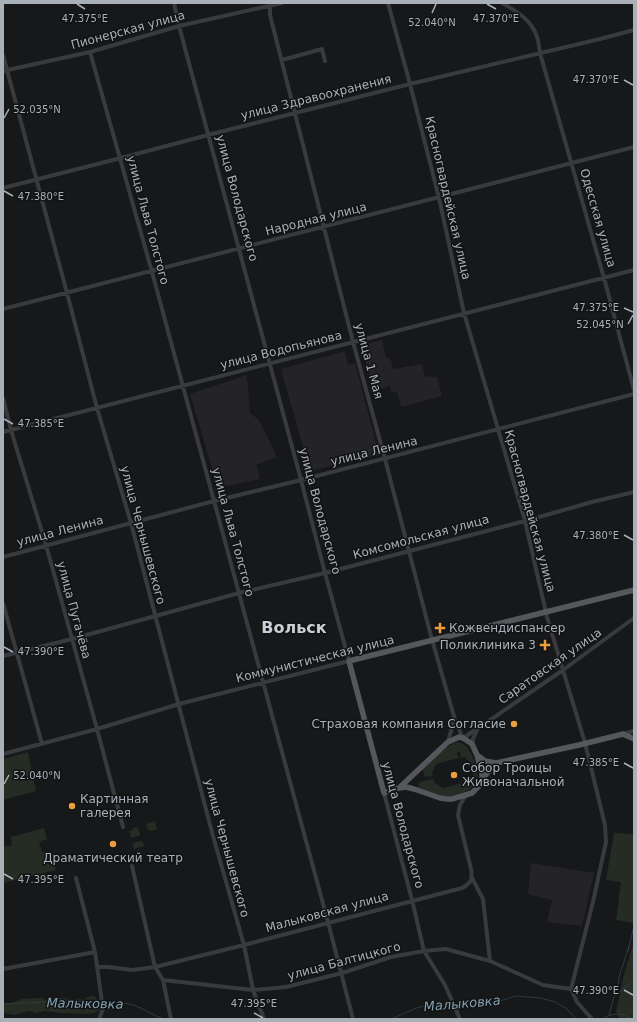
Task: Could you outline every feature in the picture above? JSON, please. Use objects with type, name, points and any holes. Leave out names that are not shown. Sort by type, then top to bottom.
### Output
[{"type":"main road","name":"Коммунистическая улица","points":[[349,661],[634,590]]},
{"type":"main road","name":"улица Володарского","points":[[349,661],[384,793]]},
{"type":"main road","points":[[477,755],[485,761],[496,763],[623,734],[634,739]]},
{"type":"main road","points":[[399,788],[448,742],[459,737],[468,740],[472,744],[477,755],[482,780]]},
{"type":"main road","points":[[384,793],[406,787],[446,799],[466,795],[476,789],[496,763]]},
{"type":"main road","points":[[412,776],[411,785],[414,789]]},
{"type":"street","name":"улица Володарского","points":[[174,3],[349,661]]},
{"type":"street","name":"Пионерская улица","points":[[5,71],[90,52],[179,26],[270,4],[282,3]]},
{"type":"street","name":"Красногвардейская улица","points":[[388,3],[439,198],[464,313],[525,521],[546,611],[585,743],[605,825],[606,842],[593,902],[571,988]]},
{"type":"street","name":"Одесская улица","points":[[502,3],[519,13],[531,24],[537,36],[540,53],[634,390]]},
{"type":"street","name":"улица 1 Мая","points":[[270,4],[270,15],[294,113],[353,342],[432,640],[455,720],[463,738]]},
{"type":"street","name":"улица Здравоохранения","points":[[3,188],[294,113],[634,30]]},
{"type":"street","points":[[282,60],[322,49],[325,61]]},
{"type":"street","name":"улица Льва Толстого","points":[[90,52],[121,158],[354,1019]]},
{"type":"street","name":"улица Чернышевского","points":[[3,55],[5,71],[36,179],[97,408],[131,523],[213,836],[244,945],[253,990],[264,1019]]},
{"type":"street","name":"Народная улица","points":[[3,309],[152,272],[634,147]]},
{"type":"street","name":"улица Водопьянова","points":[[3,432],[634,270]]},
{"type":"street","name":"улица Ленина","points":[[3,557],[214,501],[385,459],[634,394]]},
{"type":"street","name":"улица Пугачёва","points":[[3,398],[11,430],[46,545],[123,827]]},
{"type":"street","name":"Комсомольская улица","points":[[3,656],[72,639],[239,593],[325,573],[634,492]]},
{"type":"street","points":[[3,603],[42,744]]},
{"type":"street","name":"Саратовская улица","points":[[463,738],[563,670],[634,618]]},
{"type":"street","name":"Коммунистическая улица","points":[[3,754],[97,729],[179,704],[349,661]]},
{"type":"street","points":[[448,742],[455,720]]},
{"type":"street","points":[[472,744],[477,729]]},
{"type":"street","points":[[623,734],[634,731]]},
{"type":"street","name":"улица Володарского","points":[[384,793],[424,951],[445,985],[460,1019]]},
{"type":"street","points":[[466,795],[460,805],[458,815],[472,878],[483,900],[490,961]]},
{"type":"street","points":[[132,866],[155,968],[163,980],[171,1019]]},
{"type":"street","points":[[76,878],[95,952],[102,999],[102,1009],[99,1019]]},
{"type":"street","name":"Малыковская улица","points":[[97,967],[108,966],[133,970],[155,968],[462,888],[469,884],[472,878]]},
{"type":"street","name":"улица Балтицкого","points":[[163,980],[253,990],[286,986],[342,973],[391,957],[446,949],[490,961],[543,985],[571,988]]},
{"type":"street","points":[[3,969],[95,952]]},
{"type":"street","points":[[571,988],[577,1002],[592,1018]]},
{"type":"shaded area","points":[[382,340],[386,357],[391,360],[393,369],[422,364],[425,377],[437,377],[442,396],[401,407],[397,391],[391,393],[390,386],[373,391],[362,345]]},
{"type":"shaded area","points":[[345,351],[348,365],[355,363],[379,455],[310,471],[281,369]]},
{"type":"shaded area","points":[[247,375],[250,413],[259,420],[277,457],[256,465],[260,479],[218,488],[190,394]]},
{"type":"shaded area","points":[[458,742],[469,749],[474,759],[476,765],[478,776],[476,785],[471,789],[447,796],[436,794],[417,787],[420,782],[433,779],[435,783],[443,788],[470,781],[476,767],[464,757],[461,758],[459,751],[457,752],[457,755],[459,758],[436,764],[432,773],[433,776],[426,777],[423,775],[425,773],[422,770],[435,757],[443,750]]},
{"type":"shaded area","points":[[28,752],[36,791],[3,800],[3,759]]},
{"type":"shaded area","points":[[155,821],[157,830],[148,830],[146,824]]},
{"type":"shaded area","points":[[138,827],[140,834],[139,836],[131,838],[129,831],[133,830],[132,828]]},
{"type":"shaded area","points":[[44,828],[47,839],[39,842],[42,852],[50,851],[56,870],[3,883],[3,846],[12,846],[11,837]]},
{"type":"shaded area","points":[[614,833],[634,834],[634,923],[616,920],[621,882],[606,880]]},
{"type":"shaded area","points":[[143,842],[144,846],[134,849],[132,843]]},
{"type":"shaded area","points":[[531,863],[594,873],[582,926],[547,922],[552,900],[528,894]]},
{"type":"shaded area","points":[[634,942],[634,1019],[620,1019],[616,1011],[624,974]]},
{"type":"shaded area","points":[[92,996],[99,1000],[101,1007],[99,1011],[94,1013],[61,1013],[44,1011],[36,1013],[29,1011],[15,1015],[3,1013],[3,1003],[11,1003],[22,999],[41,998],[47,1000],[57,997],[83,999]]},
{"type":"waterway","points":[[630,943],[634,926]]},
{"type":"waterway","points":[[617,994],[619,977],[630,943]]},
{"type":"waterway","points":[[629,946],[628,951],[629,949]]},
{"type":"waterway","points":[[609,1015],[614,996],[634,981]]},
{"type":"waterway","name":"Малыковка","points":[[455,1006],[464,1003],[500,1001],[516,996],[540,998],[555,1002],[567,1009],[576,1019]]},
{"type":"waterway","name":"Малыковка","points":[[3,1004],[101,1002]]},
{"type":"waterway","name":"Малыковка","points":[[104,1002],[133,1005],[164,1019]]},
{"type":"waterway","name":"Малыковка","points":[[391,1019],[427,1005],[452,1007]]},
{"type":"waterway","name":"Малыковка","points":[[602,1019],[610,1015],[617,1014],[621,1014],[632,1019]]},
{"type":"place","name":"Кожвендиспансер","points":[[440,628]]},
{"type":"place","name":"Поликлиника 3","points":[[545,645]]},
{"type":"place","name":"Страховая компания Согласие","points":[[514,724]]},
{"type":"place","name":"Собор Троицы Живоначальной","points":[[454,775]]},
{"type":"place","name":"Картинная галерея","points":[[72,806]]},
{"type":"place","name":"Драматический театр","points":[[113,844]]},
{"type":"district","name":"Вольск","points":[[294,627]]}]
